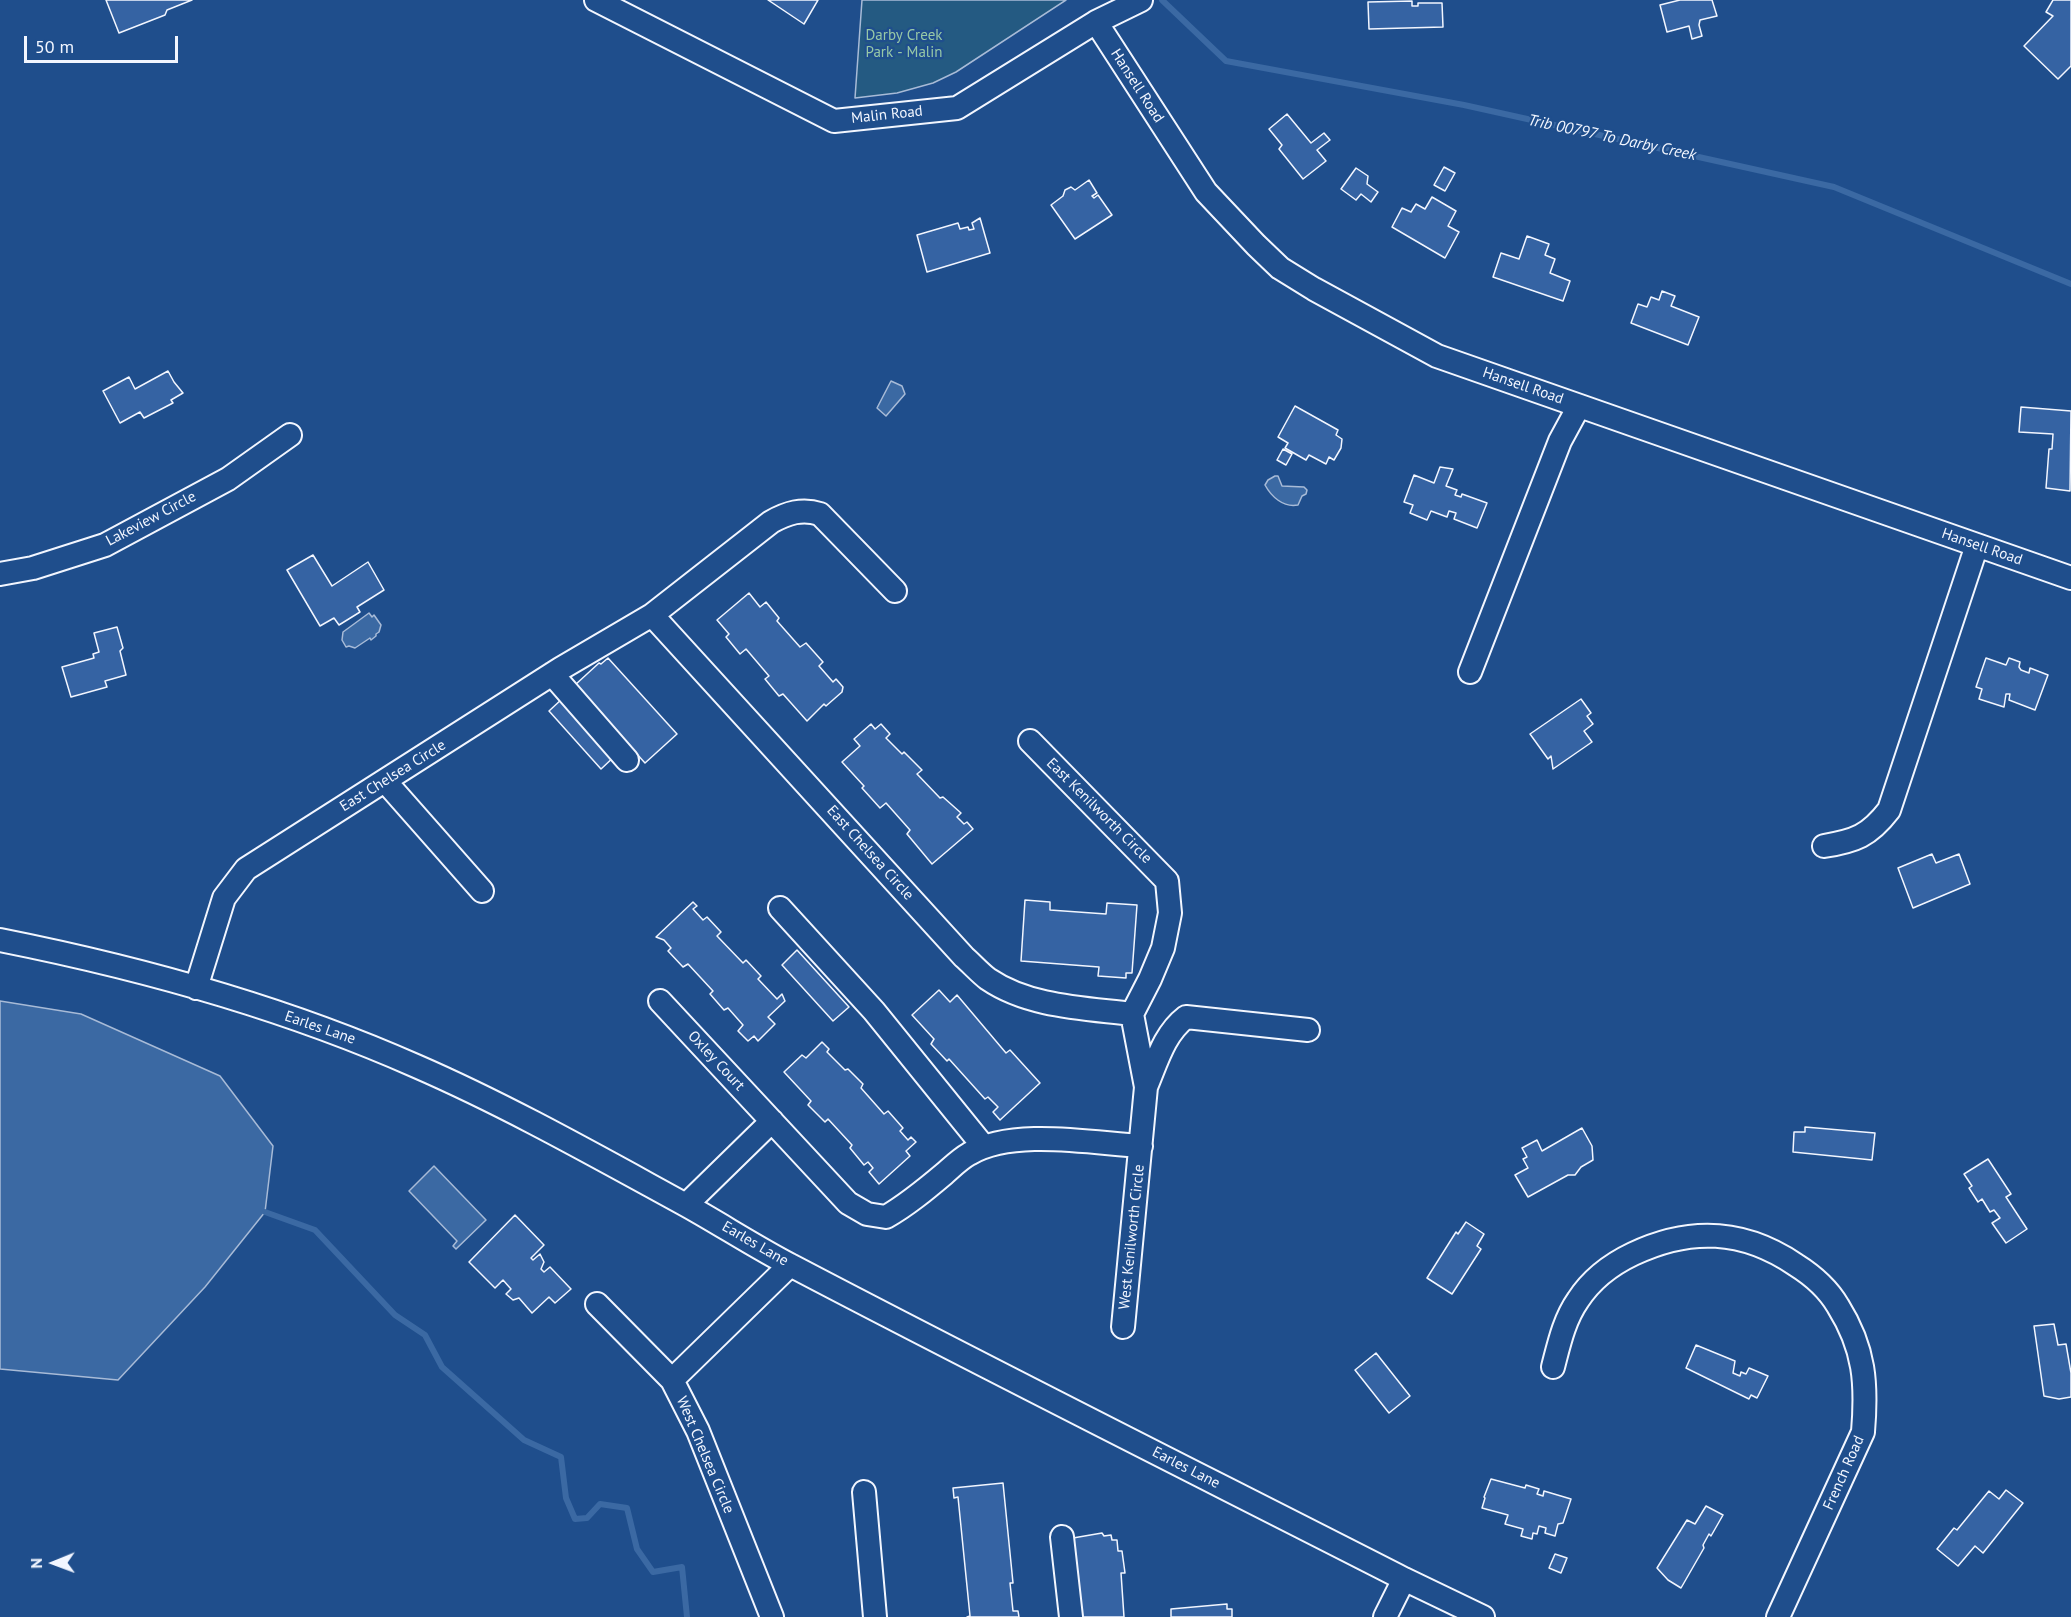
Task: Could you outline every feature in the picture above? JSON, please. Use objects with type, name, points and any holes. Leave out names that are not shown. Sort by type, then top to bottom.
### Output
[{"type":"street","name":"Malin Road","points":[[596,0],[834,121],[957,108],[1095,22],[1141,0]]},
{"type":"street","name":"Hansell Road","points":[[1095,22],[1206,192],[1280,268],[1324,295],[1437,356],[2071,578]]},
{"type":"street","points":[[1470,672],[1560,441],[1579,406]]},
{"type":"street","name":"Lakeview Circle","points":[[0,574],[33,568],[105,544],[228,479],[290,435]]},
{"type":"street","name":"East Chelsea Circle","points":[[196,988],[224,898],[246,869],[552,674],[652,615],[771,522],[785,515],[809,510],[820,514],[895,591]]},
{"type":"street","points":[[1824,846],[1850,842],[1872,829],[1889,810],[1977,546]]},
{"type":"street","name":"East Chelsea Circle","points":[[652,615],[956,948],[988,978],[1009,990],[1053,1004],[1132,1014]]},
{"type":"street","points":[[552,674],[627,760]]},
{"type":"street","name":"East Kenilworth Circle","points":[[1030,741],[1167,881],[1170,913],[1162,948],[1150,979],[1132,1014]]},
{"type":"street","points":[[385,781],[482,891]]},
{"type":"street","points":[[780,908],[874,1011],[984,1147]]},
{"type":"street","name":"Earles Lane","points":[[0,940],[196,988],[328,1029],[419,1067],[527,1120],[686,1205],[790,1265],[1404,1579],[1483,1617]]},
{"type":"street","name":"Oxley Court","points":[[660,1001],[772,1121]]},
{"type":"street","points":[[686,1205],[772,1121],[848,1203],[867,1214],[886,1217],[907,1205],[968,1154],[984,1147],[1011,1140],[1038,1139],[1141,1146],[1146,1087],[1132,1014]]},
{"type":"street","points":[[1146,1087],[1167,1037],[1186,1017],[1308,1030]]},
{"type":"street","name":"West Kenilworth Circle","points":[[1123,1327],[1141,1146]]},
{"type":"street","name":"French Road","points":[[1553,1367],[1565,1322],[1578,1299],[1597,1277],[1623,1259],[1673,1238],[1700,1235],[1753,1243],[1780,1254],[1822,1285],[1838,1305],[1858,1349],[1864,1376],[1866,1401],[1863,1432],[1778,1617]]},
{"type":"street","name":"West Chelsea Circle","points":[[772,1617],[698,1431],[672,1380],[790,1265]]},
{"type":"street","points":[[597,1304],[672,1380]]},
{"type":"street","points":[[864,1492],[874,1617]]},
{"type":"street","points":[[1062,1537],[1071,1617]]},
{"type":"street","points":[[1385,1617],[1404,1579]]},
{"type":"green space","name":"Darby Creek Park - Malin","points":[[862,0],[1066,0],[956,72],[933,83],[897,93],[855,98]]},
{"type":"shaded area","points":[[891,381],[902,386],[905,394],[886,416],[877,408]]},
{"type":"shaded area","points":[[1278,476],[1282,486],[1304,487],[1307,490],[1298,505],[1287,505],[1271,493],[1265,485]]},
{"type":"shaded area","points":[[369,613],[372,617],[374,615],[381,625],[379,632],[371,640],[370,638],[355,648],[346,647],[342,640],[343,632]]},
{"type":"shaded area","points":[[0,1001],[81,1014],[220,1076],[273,1146],[265,1212],[205,1287],[118,1380],[0,1369]]},
{"type":"shaded area","points":[[434,1166],[486,1220],[456,1249],[453,1246],[457,1241],[409,1191]]},
{"type":"building","points":[[106,0],[192,0],[167,10],[165,15],[119,33]]},
{"type":"building","points":[[768,0],[818,0],[804,24]]},
{"type":"building","points":[[1680,0],[1712,0],[1717,16],[1700,20],[1702,36],[1692,39],[1689,26],[1667,32],[1660,5]]},
{"type":"building","points":[[2053,0],[2071,0],[2071,66],[2058,79],[2024,46],[2053,16],[2046,12]]},
{"type":"building","points":[[1412,1],[1412,6],[1418,6],[1418,3],[1442,3],[1443,27],[1369,29],[1368,2]]},
{"type":"building","points":[[1287,114],[1311,143],[1324,133],[1330,140],[1317,150],[1326,161],[1303,179],[1279,149],[1282,145],[1269,129]]},
{"type":"building","points":[[1444,167],[1455,173],[1445,191],[1434,185]]},
{"type":"building","points":[[1356,168],[1368,176],[1367,184],[1378,192],[1371,202],[1361,194],[1356,200],[1341,189]]},
{"type":"building","points":[[1089,180],[1097,193],[1092,196],[1094,198],[1098,195],[1112,215],[1075,239],[1051,205],[1063,196],[1065,190],[1071,187],[1075,190]]},
{"type":"building","points":[[1432,197],[1456,211],[1448,226],[1459,232],[1445,258],[1392,227],[1402,208],[1411,212],[1416,204],[1425,209]]},
{"type":"building","points":[[980,218],[990,253],[927,272],[917,235],[958,223],[960,229],[968,227],[969,230],[974,229],[972,223]]},
{"type":"building","points":[[1527,236],[1549,244],[1545,255],[1555,259],[1550,273],[1570,281],[1563,301],[1493,277],[1501,253],[1519,259]]},
{"type":"building","points":[[1662,291],[1675,296],[1671,306],[1699,317],[1688,345],[1631,323],[1638,304],[1647,307],[1651,297],[1659,300]]},
{"type":"building","points":[[168,371],[183,393],[171,400],[173,403],[144,418],[140,412],[120,423],[103,391],[129,377],[135,389]]},
{"type":"building","points":[[1295,406],[1338,430],[1336,435],[1342,439],[1341,448],[1334,460],[1329,457],[1326,464],[1309,455],[1306,460],[1285,448],[1288,443],[1278,437]]},
{"type":"building","points":[[2021,407],[2071,411],[2070,491],[2046,488],[2049,449],[2052,449],[2053,434],[2019,432]]},
{"type":"building","points":[[1283,449],[1292,454],[1286,465],[1277,460]]},
{"type":"building","points":[[1440,467],[1453,469],[1446,486],[1457,490],[1455,495],[1461,497],[1462,494],[1487,503],[1477,528],[1454,519],[1456,513],[1449,511],[1447,517],[1431,511],[1427,520],[1410,513],[1413,505],[1404,502],[1414,475],[1434,483]]},
{"type":"building","points":[[313,555],[332,586],[368,562],[384,590],[357,607],[360,612],[339,625],[334,618],[320,626],[287,570]]},
{"type":"building","points":[[749,593],[760,607],[766,602],[779,618],[777,621],[800,647],[806,643],[823,662],[819,666],[833,682],[836,679],[843,687],[842,692],[826,706],[824,704],[807,721],[783,694],[779,696],[765,679],[769,676],[746,649],[740,654],[726,637],[729,634],[717,620]]},
{"type":"building","points":[[117,627],[123,648],[120,651],[126,675],[105,681],[107,687],[71,697],[62,667],[94,658],[93,654],[99,652],[94,633]]},
{"type":"building","points":[[608,658],[677,734],[645,763],[575,685],[599,663],[601,664]]},
{"type":"building","points":[[1986,658],[2006,665],[2009,658],[2020,662],[2021,670],[2029,673],[2030,668],[2048,675],[2035,710],[2009,700],[2010,694],[2006,694],[2004,707],[1979,699],[1982,689],[1976,687]]},
{"type":"building","points":[[563,698],[616,755],[601,769],[549,711]]},
{"type":"building","points":[[1581,699],[1591,713],[1587,716],[1593,724],[1584,731],[1592,742],[1553,769],[1551,756],[1548,759],[1530,734]]},
{"type":"building","points":[[871,724],[875,729],[881,724],[890,734],[886,738],[922,770],[917,774],[940,798],[943,797],[961,813],[957,817],[964,824],[967,822],[973,829],[932,864],[907,834],[910,830],[886,803],[880,808],[842,762],[860,746],[854,739]]},
{"type":"building","points":[[1932,854],[1936,863],[1959,854],[1970,884],[1913,908],[1898,868]]},
{"type":"building","points":[[1025,900],[1050,902],[1050,910],[1106,914],[1107,903],[1137,905],[1132,973],[1126,973],[1126,978],[1098,976],[1099,967],[1021,961]]},
{"type":"building","points":[[693,902],[697,906],[693,909],[703,920],[707,917],[721,932],[717,936],[743,963],[746,960],[761,976],[758,979],[777,999],[782,994],[785,1001],[768,1017],[775,1024],[758,1041],[754,1036],[748,1041],[738,1031],[743,1025],[728,1008],[724,1010],[710,994],[713,991],[688,964],[683,967],[668,951],[671,948],[664,940],[656,937]]},
{"type":"building","points":[[797,950],[849,1007],[833,1021],[782,965]]},
{"type":"building","points":[[939,990],[950,1002],[957,995],[1006,1053],[1010,1050],[1040,1083],[1000,1120],[993,1112],[998,1107],[988,1097],[985,1099],[949,1059],[947,1061],[931,1044],[934,1039],[912,1015]]},
{"type":"building","points":[[822,1042],[829,1049],[827,1052],[863,1084],[861,1088],[884,1114],[888,1111],[903,1128],[900,1131],[908,1140],[911,1137],[916,1142],[906,1151],[910,1156],[879,1184],[869,1172],[873,1168],[868,1162],[864,1165],[850,1148],[852,1145],[828,1119],[825,1122],[808,1105],[811,1101],[784,1072],[802,1055],[806,1058]]},
{"type":"building","points":[[1805,1127],[1875,1133],[1872,1160],[1793,1152],[1794,1132],[1805,1132]]},
{"type":"building","points":[[1582,1128],[1592,1146],[1593,1160],[1581,1167],[1575,1175],[1568,1175],[1528,1197],[1515,1175],[1528,1168],[1523,1159],[1527,1157],[1522,1148],[1537,1140],[1542,1151]]},
{"type":"building","points":[[1988,1159],[2011,1194],[2006,1197],[2027,1229],[2006,1243],[1992,1223],[2000,1218],[1994,1210],[1990,1212],[1982,1199],[1978,1202],[1964,1174]]},
{"type":"building","points":[[515,1215],[544,1245],[531,1258],[533,1260],[540,1254],[544,1262],[541,1269],[544,1272],[550,1267],[571,1289],[555,1303],[549,1297],[532,1313],[519,1298],[513,1300],[506,1294],[511,1289],[503,1280],[495,1288],[469,1262]]},
{"type":"building","points":[[1466,1222],[1484,1234],[1477,1246],[1481,1249],[1452,1294],[1427,1278],[1456,1232],[1458,1234]]},
{"type":"building","points":[[2054,1324],[2058,1345],[2066,1344],[2071,1373],[2071,1397],[2059,1399],[2044,1396],[2034,1326]]},
{"type":"building","points":[[1696,1345],[1735,1361],[1733,1373],[1740,1376],[1741,1372],[1746,1374],[1749,1368],[1768,1376],[1757,1398],[1751,1395],[1749,1399],[1686,1368]]},
{"type":"building","points":[[1376,1353],[1410,1396],[1389,1413],[1355,1370]]},
{"type":"building","points":[[1491,1479],[1525,1488],[1526,1485],[1539,1489],[1537,1494],[1543,1496],[1544,1491],[1571,1499],[1563,1523],[1558,1524],[1555,1536],[1545,1533],[1546,1528],[1539,1526],[1537,1534],[1533,1533],[1532,1539],[1521,1536],[1523,1529],[1505,1524],[1508,1515],[1482,1508]]},
{"type":"building","points":[[1003,1483],[1013,1583],[1010,1583],[1013,1611],[1018,1611],[1019,1617],[967,1617],[970,1616],[958,1497],[954,1498],[953,1488]]},
{"type":"building","points":[[2006,1490],[2023,1503],[1983,1553],[1975,1546],[1958,1566],[1937,1549],[1954,1528],[1957,1530],[1989,1491],[1999,1499]]},
{"type":"building","points":[[1706,1506],[1723,1515],[1711,1536],[1709,1534],[1703,1545],[1704,1548],[1681,1588],[1668,1580],[1657,1568],[1687,1520],[1695,1524]]},
{"type":"building","points":[[1102,1533],[1104,1536],[1111,1535],[1112,1540],[1117,1540],[1118,1551],[1122,1551],[1125,1573],[1121,1573],[1124,1617],[1082,1617],[1073,1538]]},
{"type":"building","points":[[1555,1554],[1567,1558],[1561,1573],[1549,1568]]},
{"type":"building","points":[[1227,1604],[1227,1609],[1232,1609],[1232,1617],[1171,1617],[1171,1609]]},
{"type":"waterway","name":"Trib 00797 To Darby Creek","points":[[1162,0],[1226,61],[1464,105],[1834,187],[2071,284]]},
{"type":"waterway","points":[[265,1212],[315,1230],[395,1315],[425,1335],[442,1367],[524,1440],[561,1457],[566,1498],[575,1519],[587,1518],[600,1504],[627,1508],[637,1549],[653,1572],[682,1567],[687,1617]]}]
